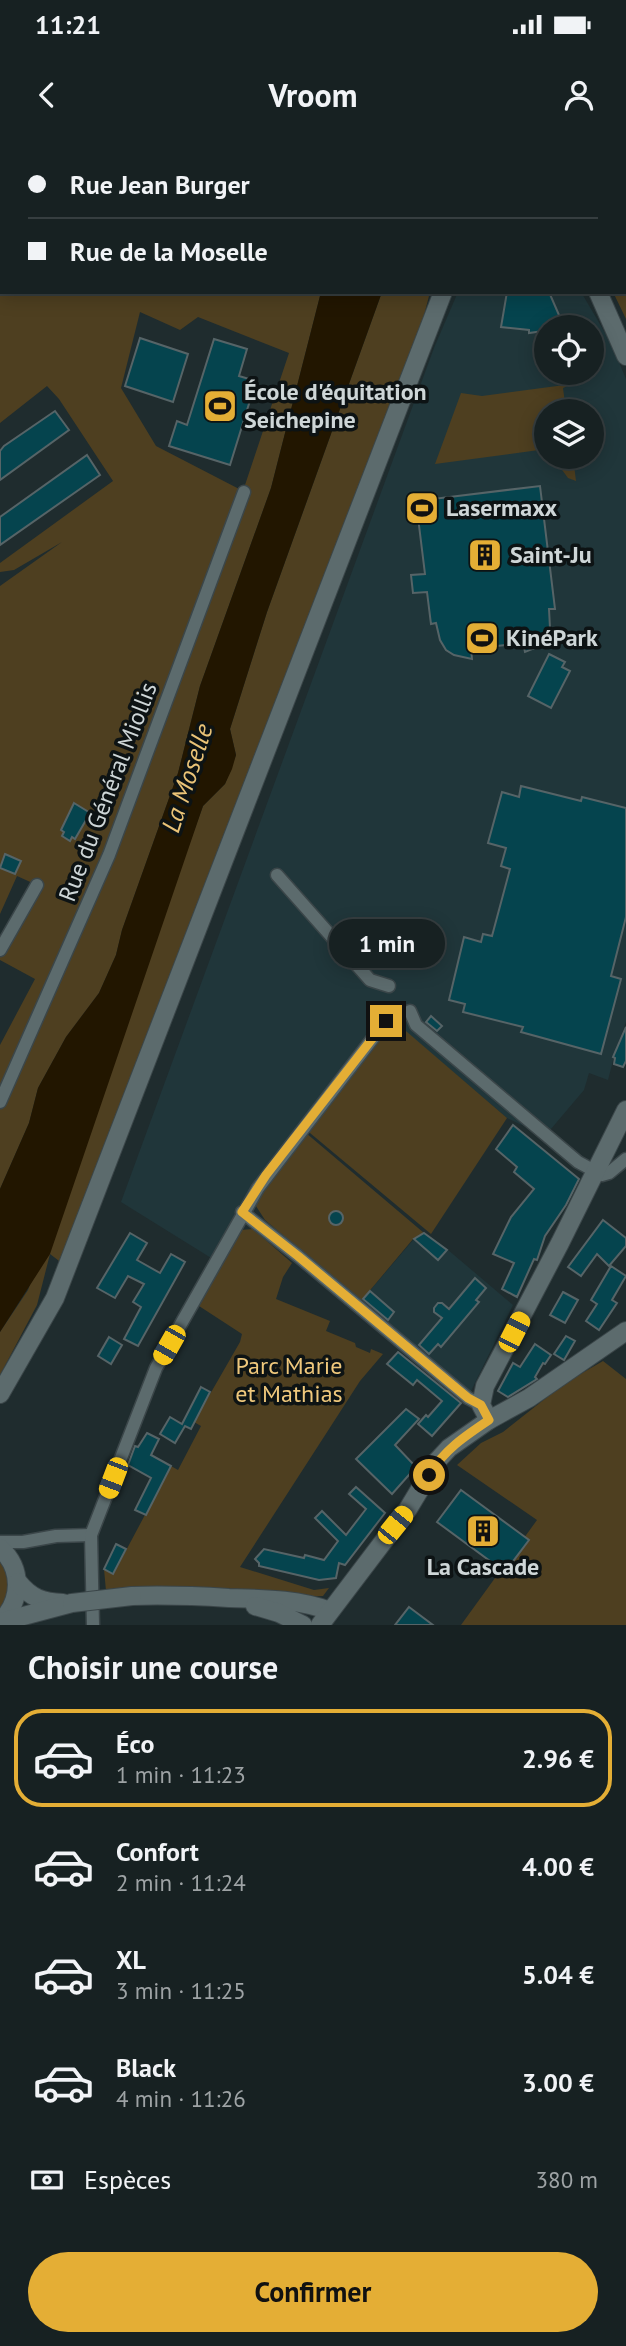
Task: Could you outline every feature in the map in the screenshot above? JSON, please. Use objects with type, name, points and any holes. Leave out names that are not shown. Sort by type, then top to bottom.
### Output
[{"type":"main road","points":[[0,1394],[55,1298],[442,294]]},
{"type":"main road","points":[[599,294],[626,356]]},
{"type":"main road","points":[[485,1413],[485,1386],[626,1110]]},
{"type":"main road","points":[[1,1622],[72,1603],[132,1596],[280,1600],[317,1606],[325,1618],[408,1509],[437,1461],[485,1413],[529,1398],[626,1331]]},
{"type":"main road","points":[[0,1548],[10,1559],[18,1582],[33,1598],[46,1602],[72,1603]]},
{"type":"main road","points":[[1,1622],[11,1610],[18,1582]]},
{"type":"main road","points":[[225,1598],[279,1612],[303,1625]]},
{"type":"street","name":"Rue du Général Miollis","points":[[0,1102],[109,855],[244,492]]},
{"type":"street","points":[[277,875],[370,980],[389,986]]},
{"type":"street","points":[[0,950],[37,885]]},
{"type":"street","points":[[410,1011],[416,1025],[545,1136],[595,1173],[609,1173],[626,1159]]},
{"type":"street","points":[[93,1625],[91,1535],[156,1368],[242,1212],[266,1175],[386,1021]]},
{"type":"street","points":[[242,1212],[485,1413]]},
{"type":"street","points":[[0,1542],[91,1535]]},
{"type":"shaded area","points":[[457,294],[582,294],[595,315],[534,315],[534,385],[604,385],[604,331],[626,379],[626,1022],[608,1080],[589,1073],[584,1090],[545,1136],[507,1118],[392,1020],[266,1175],[216,1261],[121,1202],[434,348]]},
{"type":"shaded area","points":[[424,1233],[441,1244],[513,1305],[470,1393],[361,1301],[414,1239]]},
{"type":"green space","points":[[0,294],[320,294],[271,488],[200,686],[178,773],[122,930],[116,955],[99,993],[66,1037],[38,1088],[29,1123],[0,1189],[0,1045],[35,979],[0,960],[0,950],[37,885],[17,876],[0,914],[0,586],[62,542],[14,570],[0,572],[0,563],[113,481],[59,399],[47,386],[0,423]],"holes":[[[140,312],[180,330],[198,317],[289,353],[243,491],[156,446],[121,388]]]},
{"type":"green space","points":[[381,294],[429,294],[405,390],[67,1267],[50,1254],[37,1305],[0,1375],[0,1332],[28,1290],[203,806],[225,784],[236,755],[230,729],[267,612]]},
{"type":"green space","points":[[614,294],[626,294],[626,319]]},
{"type":"green space","points":[[570,385],[563,388],[564,399],[534,399],[534,451],[435,464],[461,393],[482,396]]},
{"type":"green space","points":[[561,469],[574,469],[576,481],[568,478]]},
{"type":"green space","points":[[392,1019],[507,1118],[431,1234],[304,1128]]},
{"type":"green space","points":[[306,1133],[424,1233],[413,1239],[361,1301],[265,1220],[254,1203]]},
{"type":"green space","name":"Parc Marie et Mathias","points":[[253,1229],[292,1263],[283,1277],[276,1299],[330,1321],[326,1331],[355,1343],[356,1347],[370,1353],[371,1349],[383,1354],[360,1381],[240,1567],[314,1590],[329,1588],[323,1596],[215,1588],[106,1591],[104,1569],[114,1573],[171,1466],[178,1470],[201,1426],[194,1422],[240,1342],[242,1334],[199,1306],[240,1230]]},
{"type":"green space","points":[[603,1361],[626,1379],[626,1625],[461,1625],[537,1520],[457,1465],[481,1443],[503,1432],[565,1383]]},
{"type":"green space","points":[[0,1558],[9,1585],[0,1611]]},
{"type":"water","name":"La Moselle","points":[[320,294],[381,294],[267,612],[230,729],[236,755],[232,769],[225,784],[203,806],[50,1254],[0,1332],[0,1189],[29,1123],[38,1088],[66,1037],[99,993],[116,955],[122,930],[178,773],[200,686],[271,488]]},
{"type":"building","points":[[507,294],[550,294],[559,315],[534,315],[534,332],[529,333],[529,330],[501,327]]},
{"type":"building","points":[[140,338],[188,354],[173,402],[125,386]]},
{"type":"building","points":[[214,339],[247,349],[239,376],[256,381],[230,465],[169,446],[177,421],[187,425]]},
{"type":"building","points":[[55,411],[69,430],[0,480],[0,451]]},
{"type":"building","points":[[87,455],[100,475],[0,545],[0,517]]},
{"type":"building","name":"Saint-Ju","points":[[540,486],[555,609],[549,609],[550,628],[546,637],[540,646],[525,652],[523,643],[471,649],[472,659],[454,655],[446,650],[440,640],[436,623],[431,624],[427,592],[413,593],[411,575],[425,574],[416,501]]},
{"type":"building","points":[[549,654],[565,662],[562,667],[570,671],[551,708],[528,696]]},
{"type":"building","points":[[521,786],[581,801],[582,797],[626,808],[626,917],[611,976],[621,979],[601,1054],[521,1032],[523,1027],[463,1012],[465,1004],[449,1000],[464,937],[481,942],[483,934],[492,936],[510,869],[501,866],[506,848],[488,843],[502,792],[519,797]]},
{"type":"building","points":[[74,803],[92,814],[75,839],[72,837],[70,841],[62,836],[64,832],[61,830]]},
{"type":"building","points":[[5,854],[21,861],[15,874],[0,868]]},
{"type":"building","points":[[431,1016],[442,1026],[437,1031],[426,1022]]},
{"type":"building","points":[[626,1027],[626,1061],[623,1067],[614,1064],[613,1057]]},
{"type":"building","points":[[513,1125],[579,1179],[566,1205],[545,1236],[537,1260],[534,1259],[517,1297],[502,1289],[514,1263],[493,1254],[511,1217],[534,1189],[514,1172],[517,1167],[496,1149]]},
{"type":"building","points":[[336,1211],[341,1213],[341,1223],[336,1225],[331,1223],[329,1218],[331,1213]]},
{"type":"building","points":[[603,1220],[626,1238],[626,1246],[609,1266],[597,1254],[581,1276],[568,1267]]},
{"type":"building","points":[[130,1233],[147,1243],[137,1260],[160,1273],[171,1254],[185,1262],[138,1346],[124,1339],[141,1307],[133,1302],[144,1284],[128,1276],[115,1298],[97,1288]]},
{"type":"building","points":[[424,1233],[447,1250],[438,1260],[414,1239]]},
{"type":"building","points":[[611,1266],[626,1276],[612,1300],[617,1303],[599,1330],[586,1321],[597,1304],[591,1300]]},
{"type":"building","points":[[475,1278],[486,1288],[476,1300],[479,1302],[441,1347],[438,1344],[429,1354],[419,1345],[442,1318],[434,1312],[434,1308],[438,1303],[442,1303],[449,1309]]},
{"type":"building","points":[[370,1291],[394,1312],[388,1320],[363,1299]]},
{"type":"building","points":[[563,1292],[578,1300],[565,1323],[550,1315]]},
{"type":"building","points":[[566,1336],[575,1341],[564,1360],[554,1354]]},
{"type":"building","points":[[109,1337],[122,1345],[111,1364],[98,1356]]},
{"type":"building","points":[[535,1344],[551,1355],[545,1364],[543,1363],[535,1377],[537,1379],[508,1397],[498,1391],[513,1363],[520,1367]]},
{"type":"building","points":[[398,1352],[461,1403],[432,1436],[418,1424],[442,1401],[417,1380],[413,1385],[387,1364]]},
{"type":"building","points":[[201,1387],[210,1392],[191,1429],[185,1426],[175,1443],[160,1434],[170,1417],[182,1424]]},
{"type":"building","points":[[406,1409],[419,1419],[395,1445],[416,1467],[392,1494],[356,1459]]},
{"type":"building","points":[[147,1433],[159,1439],[151,1455],[171,1466],[146,1515],[135,1510],[151,1478],[128,1465],[135,1446],[138,1447]]},
{"type":"building","points":[[356,1487],[385,1513],[345,1565],[339,1563],[336,1578],[319,1580],[259,1566],[255,1559],[264,1549],[324,1560],[338,1541],[315,1518],[322,1511],[346,1535],[366,1509],[349,1494]]},
{"type":"building","name":"La Cascade","points":[[461,1490],[529,1540],[505,1572],[437,1522]]},
{"type":"building","points":[[116,1544],[126,1549],[113,1574],[104,1569]]},
{"type":"building","points":[[409,1607],[433,1625],[395,1625]]},
{"type":"place","name":"École d'équitation Seichepine","points":[[220,406]]},
{"type":"place","name":"Lasermaxx","points":[[422,508]]},
{"type":"place","name":"Saint-Ju","points":[[485,555]]},
{"type":"place","name":"KinéPark","points":[[482,638]]},
{"type":"place","name":"La Cascade","points":[[483,1531]]},
{"type":"route","points":[[386,1021],[266,1175],[242,1212],[468,1398],[481,1405],[489,1420],[449,1448],[429,1475]]}]
